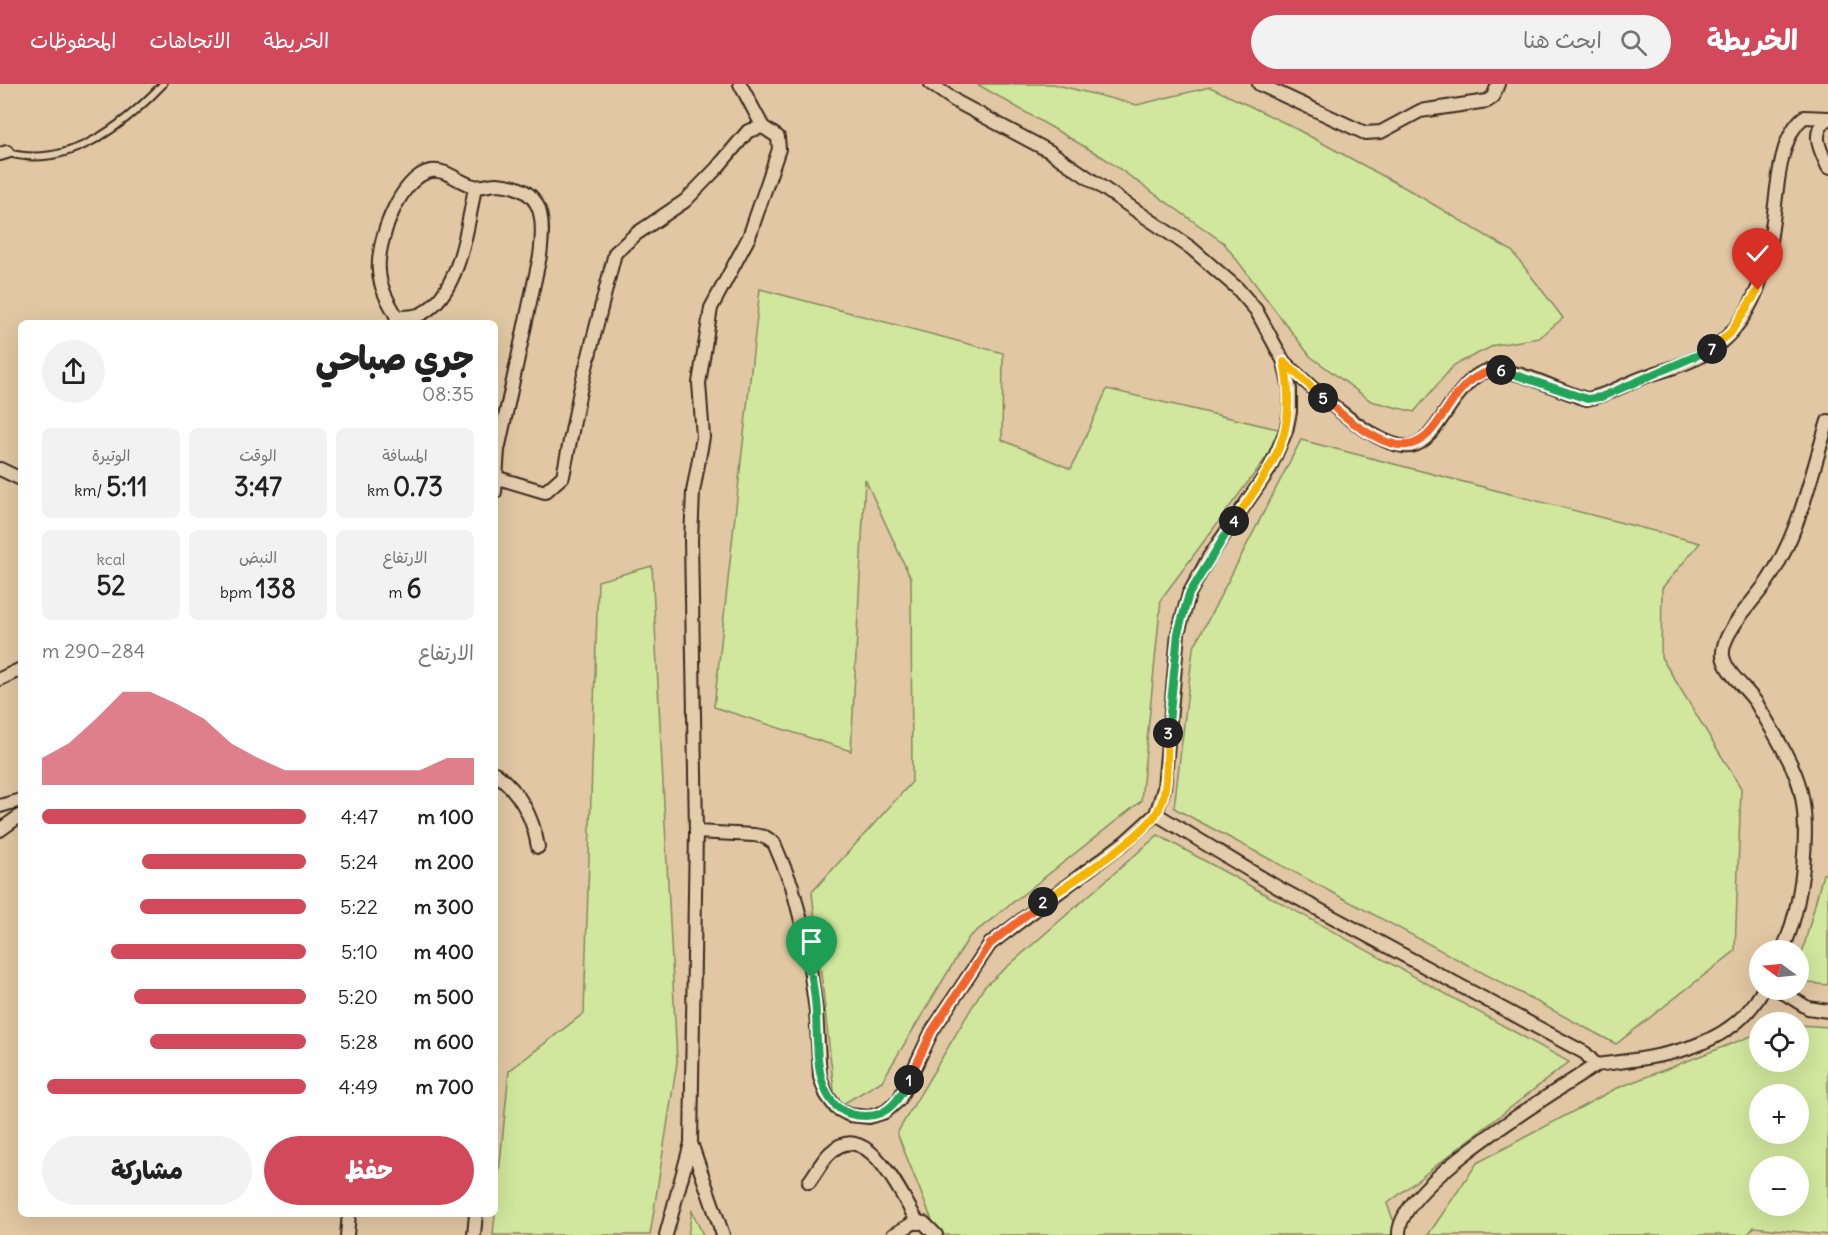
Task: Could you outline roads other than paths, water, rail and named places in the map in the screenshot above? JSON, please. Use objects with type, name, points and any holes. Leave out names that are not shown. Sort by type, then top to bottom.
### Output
[{"type":"street","points":[[666,1235],[691,1143],[696,832],[691,540],[693,492],[703,437],[700,372],[711,308],[749,237],[779,150],[776,133],[764,127],[740,84]]},
{"type":"street","points":[[696,832],[754,835],[765,837],[774,843],[792,886],[806,940],[816,1011],[820,1077],[826,1094],[836,1108],[849,1115],[869,1117],[885,1112],[899,1100],[932,1031],[990,944],[1133,835],[1156,814],[1164,788],[1178,633],[1189,594],[1269,470],[1280,448],[1290,412],[1290,389],[1284,362],[1256,310],[1238,288],[1191,248],[1049,151],[957,102],[931,84]]},
{"type":"street","points":[[1264,85],[1350,128],[1373,133],[1391,127],[1420,111],[1487,101],[1493,97],[1498,84]]},
{"type":"street","points":[[1284,362],[1330,404],[1368,431],[1396,446],[1412,446],[1425,439],[1472,379],[1484,371],[1500,369],[1587,399],[1601,397],[1638,379],[1699,357],[1714,348],[1731,332],[1758,290],[1768,262],[1780,171],[1794,129],[1804,117],[1828,118]]},
{"type":"street","points":[[1828,118],[1817,132],[1817,142],[1828,167]]},
{"type":"street","points":[[475,187],[465,242],[454,272],[433,303],[420,314],[396,320],[384,295],[378,270],[386,230],[394,207],[415,178],[431,171],[445,172],[475,187],[495,184],[518,188],[534,198],[544,228],[520,359],[498,450],[498,478],[531,490],[545,492],[563,476],[580,391],[615,253],[636,234],[685,201],[748,131],[764,127]]},
{"type":"street","points":[[1786,940],[1799,890],[1803,801],[1797,777],[1756,702],[1726,665],[1723,649],[1731,631],[1768,580],[1791,539],[1828,421]]},
{"type":"street","points":[[0,469],[18,478]]},
{"type":"street","points":[[0,679],[18,670]]},
{"type":"street","points":[[498,774],[509,783],[531,818],[538,847]]},
{"type":"street","points":[[0,806],[18,801]]},
{"type":"street","points":[[1156,814],[1277,887],[1585,1053],[1596,1065]]},
{"type":"street","points":[[0,830],[18,817]]},
{"type":"street","points":[[1399,1235],[1399,1230],[1410,1207],[1453,1162],[1596,1065],[1629,1062],[1673,1053],[1717,1036],[1745,1015],[1756,1000]]},
{"type":"street","points":[[1795,1000],[1808,1008],[1828,1011]]},
{"type":"street","points":[[691,1143],[723,1235]]},
{"type":"street","points":[[809,1182],[831,1152],[843,1145],[856,1144],[869,1149],[878,1159],[918,1222]]},
{"type":"street","points":[[347,1235],[348,1217]]},
{"type":"street","points":[[474,1235],[476,1217]]},
{"type":"street","points":[[893,1235],[903,1227],[918,1222],[924,1223],[936,1235]]},
{"type":"lane","points":[[2,152],[29,157],[62,153],[91,143],[143,106],[164,84]]}]
